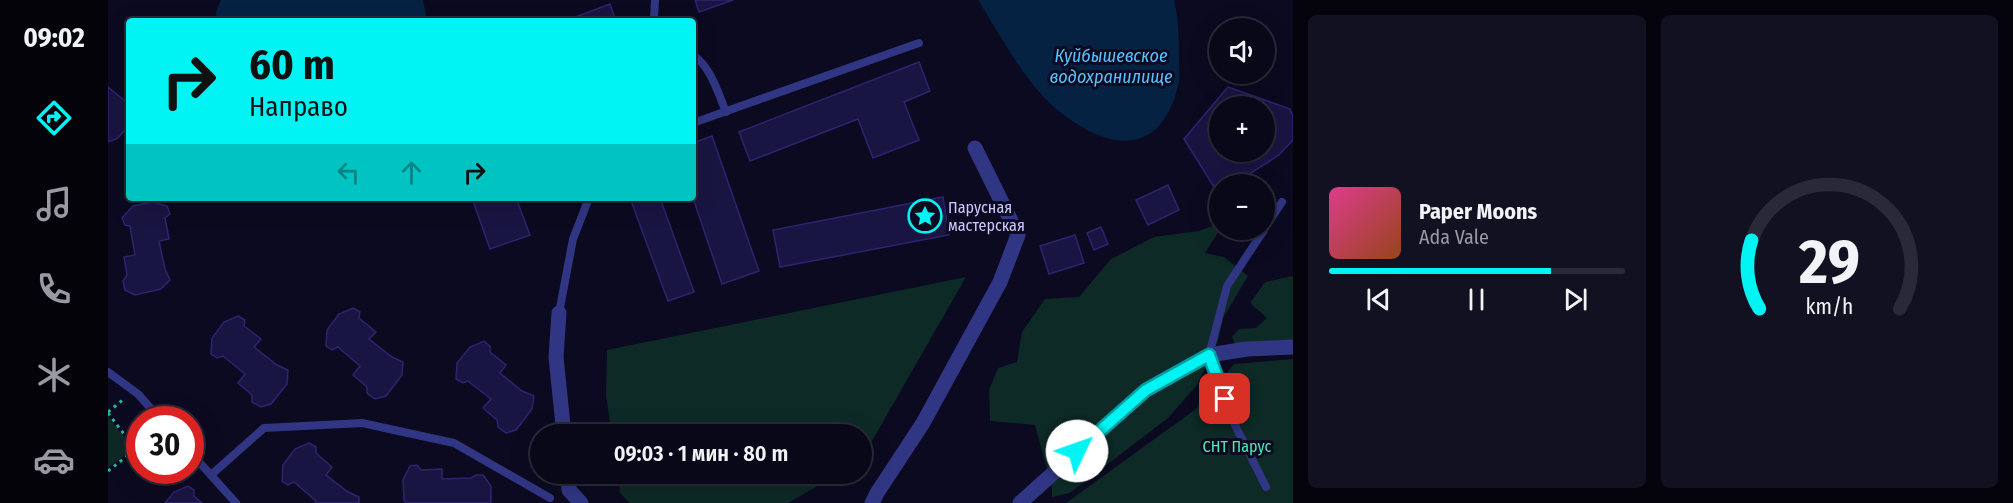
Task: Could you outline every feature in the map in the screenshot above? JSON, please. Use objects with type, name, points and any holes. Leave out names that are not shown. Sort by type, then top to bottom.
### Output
[{"type":"street","points":[[872,503],[923,423],[1000,282],[1018,235],[975,148]]},
{"type":"street","points":[[559,312],[556,357],[563,424]]},
{"type":"street","points":[[1020,503],[1146,390],[1209,355],[1247,349],[1293,347]]},
{"type":"street","points":[[569,484],[569,490],[581,503]]},
{"type":"lane","points":[[654,18],[655,0]]},
{"type":"lane","points":[[696,122],[919,43]]},
{"type":"lane","points":[[696,57],[710,74],[726,112]]},
{"type":"lane","points":[[559,312],[573,239],[588,201]]},
{"type":"lane","points":[[1275,212],[1282,202]]},
{"type":"lane","points":[[1257,240],[1227,286],[1209,355],[1233,421],[1266,487]]},
{"type":"lane","points":[[108,372],[134,391],[148,406]]},
{"type":"lane","points":[[211,475],[264,428],[362,423],[454,443],[550,498]]},
{"type":"lane","points":[[204,467],[236,503]]},
{"type":"path","points":[[126,436],[108,413],[134,391]]},
{"type":"path","points":[[108,471],[126,457]]},
{"type":"green space","points":[[1209,227],[1209,240],[1213,240],[1205,253],[1224,257],[1248,276],[1223,318],[1218,341],[1197,385],[1168,418],[1070,493],[1052,497],[1052,488],[1035,425],[990,421],[989,390],[998,368],[1017,362],[1022,332],[1045,299],[1079,297],[1111,259],[1154,237],[1199,231]]},
{"type":"green space","points":[[1293,276],[1293,347],[1241,357],[1232,337],[1239,329],[1256,328],[1267,318],[1250,303],[1265,282]]},
{"type":"green space","points":[[966,277],[872,441],[872,424],[610,424],[606,396],[607,350]]},
{"type":"green space","name":"СНТ Парус","points":[[1293,359],[1293,503],[1066,503],[1196,409],[1234,364]]},
{"type":"green space","points":[[108,416],[126,440],[126,454],[108,468]]},
{"type":"green space","points":[[619,484],[821,484],[788,503],[630,503],[620,493]]},
{"type":"water","points":[[221,0],[423,0],[426,18],[217,18],[216,12]]},
{"type":"water","name":"Куйбышевское водохранилище","points":[[978,0],[1174,0],[1177,16],[1179,78],[1169,110],[1158,127],[1143,137],[1127,141],[1110,139],[1091,132],[1042,96],[1013,56]]},
{"type":"building","points":[[695,0],[733,0],[699,12]]},
{"type":"building","points":[[610,4],[615,18],[573,18]]},
{"type":"building","points":[[919,62],[930,91],[904,102],[919,140],[873,158],[858,119],[750,161],[739,132]]},
{"type":"building","points":[[108,87],[126,100],[126,129],[118,138],[108,142]]},
{"type":"building","points":[[1228,87],[1253,96],[1220,96]]},
{"type":"building","points":[[1275,104],[1290,109],[1293,116],[1293,140],[1275,158]]},
{"type":"building","points":[[1209,109],[1209,162],[1268,162],[1250,174],[1209,174],[1209,179],[1184,139]]},
{"type":"building","points":[[712,136],[759,271],[722,284],[694,201],[696,201],[696,142]]},
{"type":"building","points":[[1168,185],[1179,210],[1148,225],[1136,200]]},
{"type":"building","points":[[943,197],[949,235],[780,267],[773,230]]},
{"type":"building","points":[[473,201],[517,201],[530,235],[490,249]]},
{"type":"building","points":[[631,201],[661,201],[694,292],[668,301]]},
{"type":"building","points":[[153,202],[167,206],[170,214],[165,218],[169,239],[159,241],[165,269],[170,280],[161,289],[135,295],[125,290],[123,281],[127,275],[124,257],[135,255],[130,226],[125,225],[122,218],[133,206]]},
{"type":"building","points":[[1101,227],[1108,244],[1094,250],[1087,233]]},
{"type":"building","points":[[1075,235],[1084,263],[1049,274],[1040,246]]},
{"type":"building","points":[[353,308],[360,312],[359,318],[376,332],[369,339],[392,357],[403,362],[402,375],[386,396],[375,399],[367,393],[367,387],[353,375],[360,366],[338,347],[332,350],[326,346],[327,330],[339,314]]},
{"type":"building","points":[[238,316],[245,320],[244,326],[261,339],[254,347],[277,365],[288,370],[287,384],[271,404],[261,407],[252,402],[252,395],[238,383],[245,374],[223,356],[217,358],[211,354],[212,338],[224,322]]},
{"type":"building","points":[[484,341],[490,346],[490,352],[506,365],[500,373],[522,391],[534,396],[532,409],[516,430],[506,433],[498,427],[497,420],[483,408],[491,399],[468,381],[463,383],[456,379],[457,363],[470,347]]},
{"type":"building","points":[[309,443],[316,447],[316,453],[332,467],[326,475],[348,492],[359,497],[359,503],[315,503],[316,501],[294,482],[288,485],[282,481],[283,465],[295,449]]},
{"type":"building","points":[[417,465],[421,470],[442,469],[442,479],[471,478],[483,475],[491,486],[491,503],[406,503],[403,480],[410,466]]},
{"type":"building","points":[[188,486],[194,490],[194,496],[202,503],[165,503],[174,492]]},
{"type":"place","name":"Парусная мастерская","points":[[925,216]]},
{"type":"route","points":[[1077,451],[1146,390],[1209,355],[1225,399]]}]
